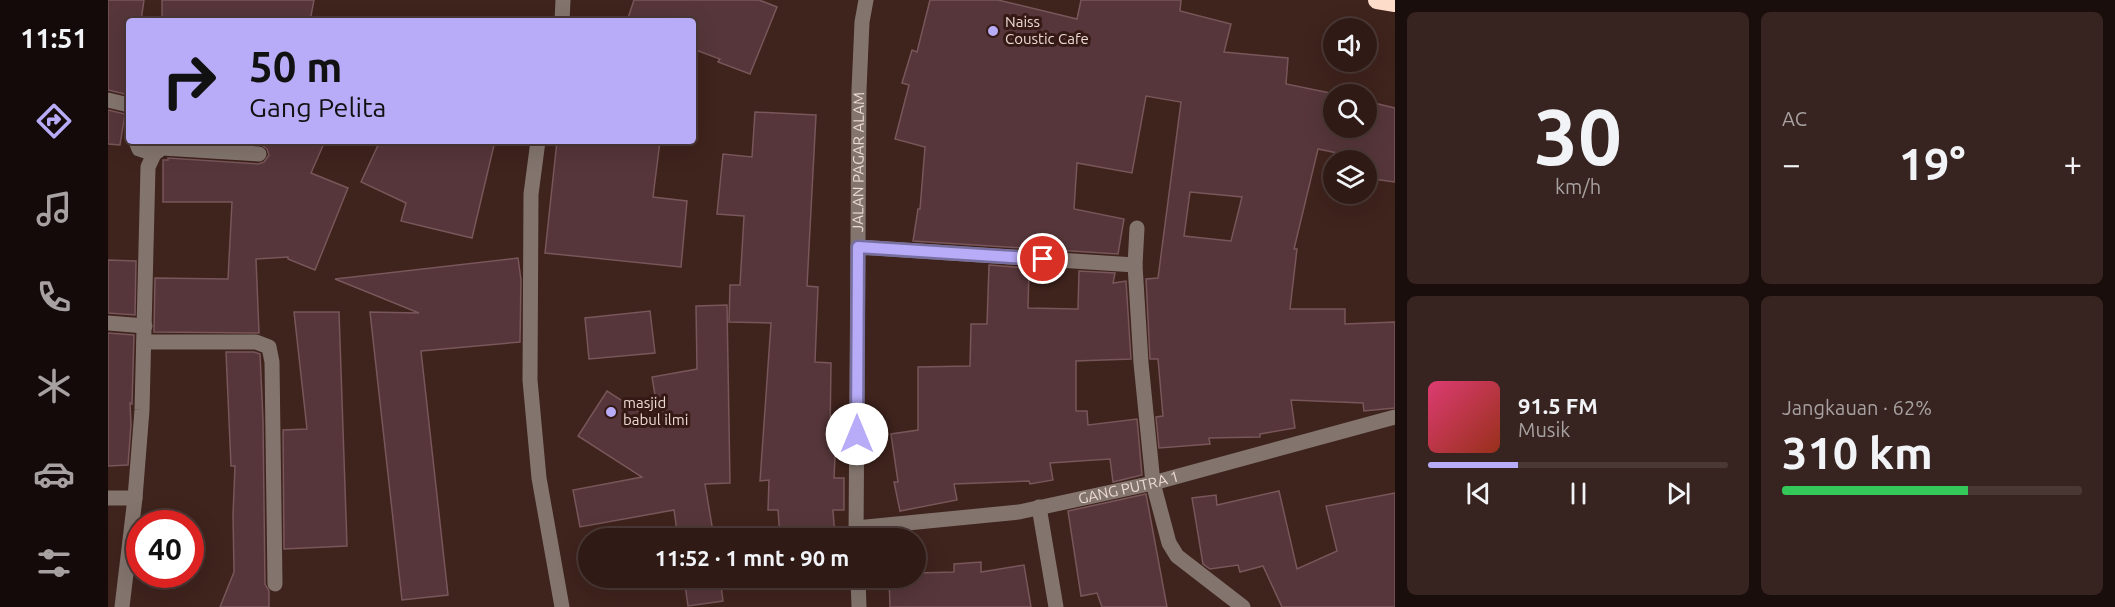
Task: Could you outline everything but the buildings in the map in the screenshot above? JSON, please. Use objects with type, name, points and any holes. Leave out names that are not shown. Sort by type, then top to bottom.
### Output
[{"type":"highway","points":[[1377,0],[1395,3]]},
{"type":"street","points":[[562,18],[563,0]]},
{"type":"street","name":"JALAN PAGAR ALAM","points":[[856,528],[859,90],[862,22],[866,0]]},
{"type":"street","points":[[108,100],[126,104]]},
{"type":"street","points":[[137,144],[139,149],[154,154]]},
{"type":"street","points":[[538,144],[531,194],[530,380],[539,478],[562,607]]},
{"type":"street","points":[[122,607],[135,498],[142,410],[148,167],[154,154],[162,148],[259,154]]},
{"type":"street","points":[[1137,228],[1135,265],[1141,363],[1153,483],[1169,543],[1177,556],[1243,607]]},
{"type":"street","points":[[858,247],[1135,265]]},
{"type":"street","points":[[108,323],[145,326]]},
{"type":"street","points":[[144,342],[256,342],[268,347],[272,362],[275,584]]},
{"type":"street","name":"GANG PUTRA 1","points":[[895,528],[1019,512],[1153,483],[1395,417]]},
{"type":"street","points":[[108,498],[135,498]]},
{"type":"street","points":[[1040,507],[1056,607]]},
{"type":"street","points":[[858,588],[859,607]]},
{"type":"place","name":"Naiss Coustic Cafe","points":[[993,31]]},
{"type":"place","name":"masjid babul ilmi","points":[[611,412]]},
{"type":"route","points":[[857,434],[858,247],[1043,259]]}]
